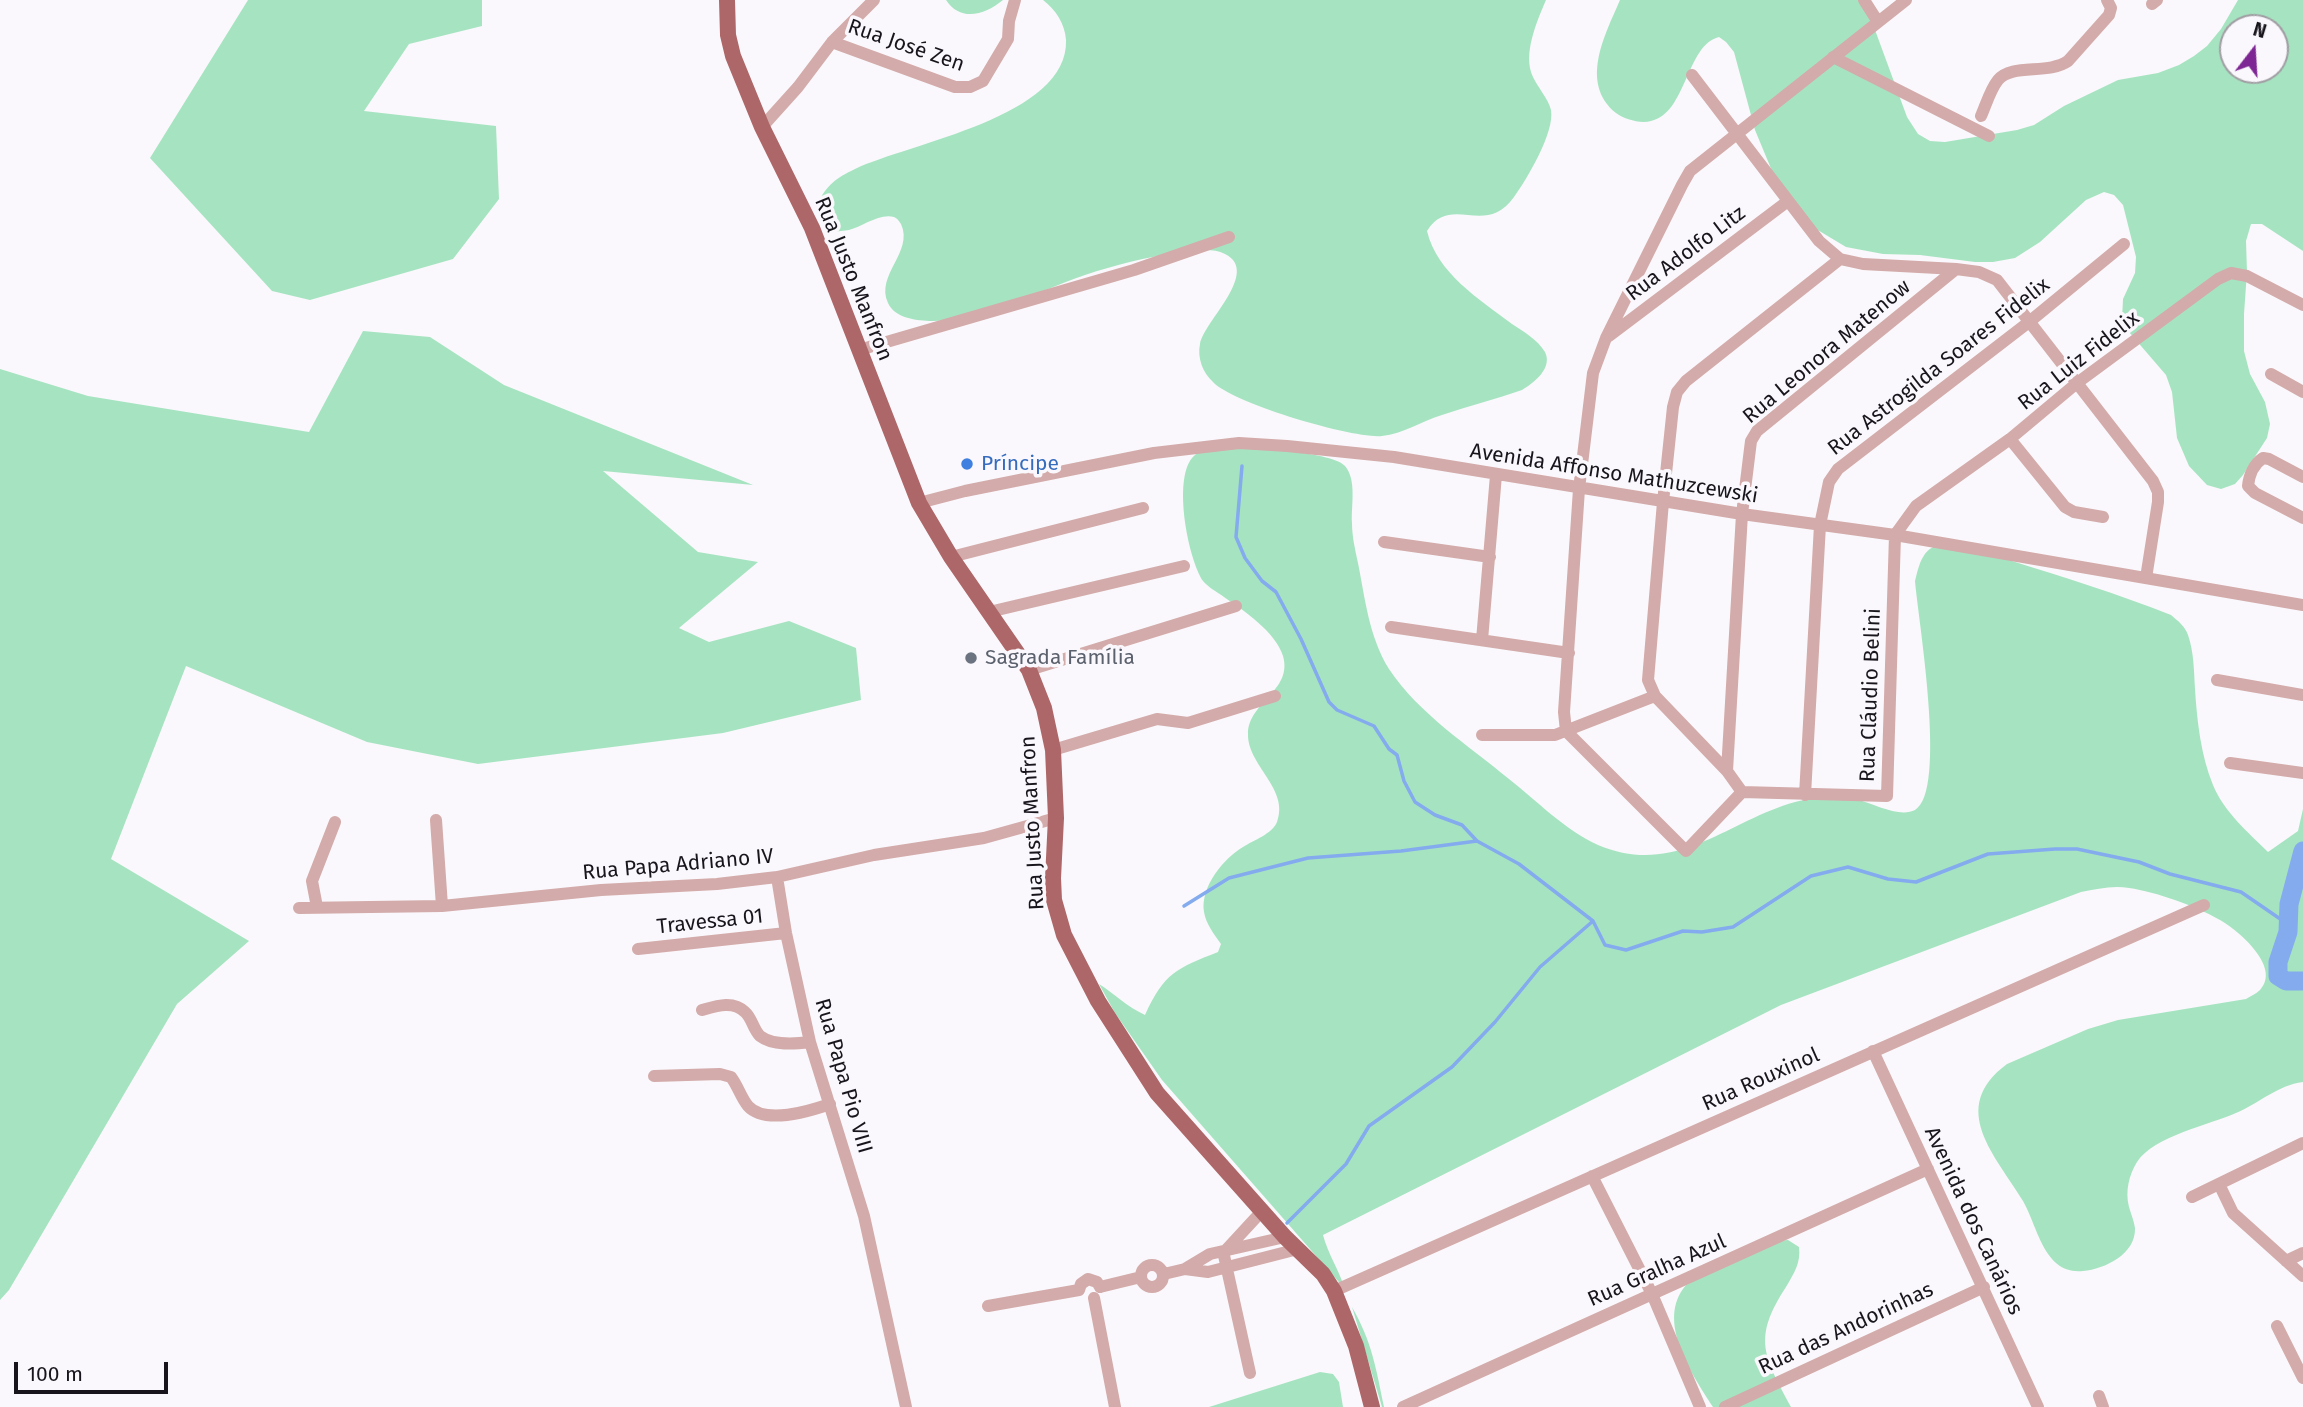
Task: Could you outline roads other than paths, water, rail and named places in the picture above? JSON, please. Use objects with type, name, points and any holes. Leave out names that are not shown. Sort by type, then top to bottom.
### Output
[{"type":"main road","name":"Rua Justo Manfron","points":[[727,0],[728,35],[733,56],[762,127],[812,228],[919,503],[951,557],[1029,670],[1044,708],[1053,750],[1056,818],[1054,900],[1064,935],[1098,1001],[1157,1093],[1285,1237],[1322,1274],[1334,1292],[1356,1346],[1372,1407]]},
{"type":"street","points":[[762,127],[798,87],[832,41],[874,0]]},
{"type":"street","name":"Rua José Zen","points":[[832,41],[955,88],[970,87],[983,80],[1009,39],[1009,21],[1015,0]]},
{"type":"street","points":[[1864,0],[1878,22]]},
{"type":"street","points":[[1840,259],[1686,381],[1677,391],[1663,502],[1648,680],[1654,696],[1727,771],[1742,792],[1686,851],[1566,731],[1564,712],[1578,489],[1593,373],[1606,338],[1690,171],[1906,0]]},
{"type":"street","points":[[1981,116],[2001,77],[2009,72],[2060,67],[2068,61],[2109,15],[2111,8],[2107,0]]},
{"type":"street","points":[[1833,57],[1989,136]]},
{"type":"street","points":[[1692,75],[1819,241],[1840,259],[1863,264],[1979,272],[1997,280],[2153,481],[2158,492],[2146,578]]},
{"type":"street","name":"Rua Adolfo Litz","points":[[1606,338],[1788,201]]},
{"type":"street","points":[[859,350],[1121,274],[1229,237]]},
{"type":"street","name":"Rua Astrogilda Soares Fidelix","points":[[1805,795],[1820,525],[1829,482],[1838,469],[2029,322],[2124,244]]},
{"type":"street","name":"Rua Leonora Matenow","points":[[1727,771],[1742,514],[1751,442],[1757,431],[1956,269]]},
{"type":"street","name":"Rua Luiz Fidelix","points":[[1895,535],[1916,506],[2010,439],[2077,383],[2218,279],[2231,274],[2247,276],[2303,305]]},
{"type":"street","points":[[2271,374],[2303,392]]},
{"type":"street","points":[[2010,439],[2066,507],[2074,512],[2103,517]]},
{"type":"street","name":"Avenida Affonso Mathuzcewski","points":[[919,503],[965,491],[1154,453],[1239,443],[1394,457],[1578,489],[1895,535],[2303,605]]},
{"type":"street","points":[[2303,477],[2263,458],[2257,462],[2248,486],[2255,493],[2303,518]]},
{"type":"street","points":[[1482,640],[1496,475]]},
{"type":"street","points":[[951,557],[1143,508]]},
{"type":"street","name":"Rua Cláudio Belini","points":[[1742,792],[1887,796],[1895,535]]},
{"type":"street","points":[[1384,542],[1490,557]]},
{"type":"street","points":[[989,612],[1184,566]]},
{"type":"street","points":[[1029,670],[1236,606]]},
{"type":"street","points":[[1391,627],[1569,653]]},
{"type":"street","points":[[2217,680],[2303,695]]},
{"type":"street","points":[[1053,750],[1157,719],[1188,723],[1275,696]]},
{"type":"street","points":[[1482,735],[1547,736],[1654,696]]},
{"type":"street","points":[[2230,763],[2303,773]]},
{"type":"street","name":"Rua Papa Adriano IV","points":[[299,908],[442,906],[601,890],[717,884],[778,877],[874,855],[984,838],[1056,818]]},
{"type":"street","points":[[436,820],[442,906]]},
{"type":"street","points":[[317,907],[312,881],[335,822]]},
{"type":"street","name":"Rua Papa Pio VIII","points":[[778,877],[786,933],[810,1042],[858,1192],[906,1407]]},
{"type":"street","name":"Rua Rouxinol","points":[[1334,1292],[2204,905]]},
{"type":"street","name":"Travessa 01","points":[[638,949],[786,933]]},
{"type":"street","points":[[702,1010],[724,1004],[736,1007],[746,1012],[762,1037],[777,1043],[810,1042]]},
{"type":"street","name":"Avenida dos Canários","points":[[1873,1051],[2038,1407]]},
{"type":"street","points":[[654,1076],[720,1074],[731,1077],[748,1107],[757,1113],[796,1116],[830,1104]]},
{"type":"street","points":[[2192,1197],[2303,1143]]},
{"type":"street","name":"Rua Gralha Azul","points":[[1403,1407],[1928,1169]]},
{"type":"street","points":[[1592,1176],[1652,1294],[1700,1407]]},
{"type":"street","points":[[2219,1184],[2233,1213],[2303,1276]]},
{"type":"street","points":[[1224,1251],[1262,1211]]},
{"type":"street","points":[[1185,1269],[1199,1258],[1285,1237]]},
{"type":"street","points":[[1079,1290],[1084,1298],[1141,1277],[1144,1284],[1154,1287],[1161,1283],[1164,1274],[1185,1269],[1201,1272],[1227,1268],[1298,1249]]},
{"type":"street","points":[[1224,1251],[1250,1373]]},
{"type":"street","points":[[2286,1261],[2303,1253]]},
{"type":"street","points":[[1079,1290],[1081,1284],[1088,1279],[1094,1280],[1115,1407]]},
{"type":"street","name":"Rua das Andorinhas","points":[[1725,1407],[1984,1287]]},
{"type":"street","points":[[988,1306],[1079,1290]]},
{"type":"street","points":[[2277,1326],[2303,1378]]},
{"type":"waterway","points":[[1242,466],[1236,537],[1245,558],[1262,581],[1276,592],[1301,639],[1329,702],[1337,710],[1374,726],[1389,749],[1397,755],[1404,781],[1415,802],[1435,815],[1462,825],[1477,841],[1519,864],[1593,921],[1605,945],[1626,950],[1683,931],[1702,932],[1733,927],[1811,876],[1848,867],[1888,879],[1916,882],[1988,854],[2055,849],[2077,849],[2139,862],[2170,874],[2241,892],[2289,925]]},
{"type":"waterway","points":[[1184,906],[1229,878],[1308,858],[1401,851],[1477,841]]},
{"type":"waterway","points":[[2303,851],[2289,904],[2288,932],[2278,962],[2278,976],[2286,981],[2303,981]]},
{"type":"waterway","points":[[1287,1223],[1346,1164],[1369,1126],[1452,1067],[1495,1022],[1540,967],[1593,921]]},
{"type":"place","name":"Príncipe","points":[[967,464]]},
{"type":"place","name":"Sagrada Família","points":[[971,658]]}]
